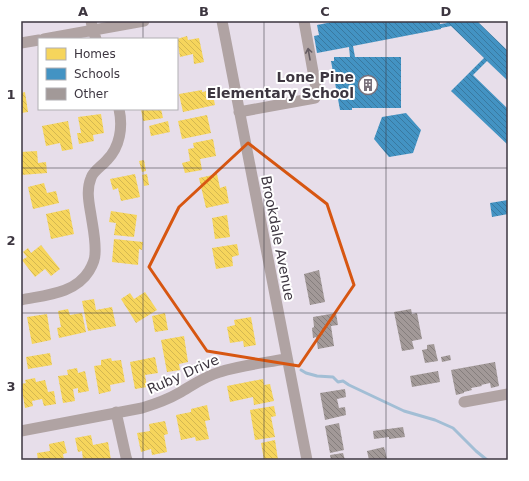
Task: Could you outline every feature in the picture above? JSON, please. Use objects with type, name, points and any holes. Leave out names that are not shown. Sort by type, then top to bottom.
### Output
[{"type":"street","points":[[49,38],[144,21]]},
{"type":"street","name":"Brookdale Avenue","points":[[222,21],[286,359],[307,460]]},
{"type":"street","points":[[239,112],[315,98],[317,94],[304,21]]},
{"type":"street","points":[[21,43],[38,40]]},
{"type":"street","points":[[21,300],[68,290],[85,278],[91,267],[96,256],[89,186],[91,176],[116,150],[121,126],[120,110]]},
{"type":"street","name":"Ruby Drive","points":[[21,431],[142,408],[161,402],[200,380],[219,372],[241,366],[286,359]]},
{"type":"street","points":[[464,402],[508,394]]},
{"type":"street","points":[[116,412],[127,460]]},
{"type":"highlighted area","points":[[248,143],[327,204],[354,285],[299,366],[207,351],[149,267],[179,207]]},
{"type":"building: Homes","points":[[187,36],[188,40],[199,38],[204,62],[194,64],[193,54],[180,57],[178,39]]},
{"type":"building: Homes","points":[[202,90],[202,92],[212,90],[215,105],[183,112],[179,94]]},
{"type":"building: Homes","points":[[25,92],[28,112],[21,113],[21,93]]},
{"type":"building: Homes","points":[[141,110],[161,110],[163,118],[143,121]]},
{"type":"building: Homes","points":[[101,114],[104,133],[93,135],[94,141],[79,144],[77,133],[81,133],[78,117]]},
{"type":"building: Homes","points":[[207,115],[211,133],[182,139],[178,121]]},
{"type":"building: Homes","points":[[68,121],[73,149],[62,151],[60,143],[46,146],[42,126]]},
{"type":"building: Homes","points":[[168,121],[170,132],[151,136],[149,126]]},
{"type":"building: Homes","points":[[213,139],[216,156],[200,159],[202,170],[185,173],[182,163],[190,161],[188,149],[194,148],[193,143]]},
{"type":"building: Homes","points":[[37,151],[38,163],[46,162],[47,173],[21,175],[21,152]]},
{"type":"building: Homes","points":[[144,160],[146,171],[142,172],[139,161]]},
{"type":"building: Homes","points":[[135,174],[140,197],[121,201],[118,188],[113,190],[110,179]]},
{"type":"building: Homes","points":[[147,174],[149,185],[144,186],[142,175]]},
{"type":"building: Homes","points":[[217,174],[220,188],[226,186],[229,203],[206,208],[199,178]]},
{"type":"building: Homes","points":[[44,183],[47,193],[56,191],[59,203],[33,209],[28,187]]},
{"type":"building: Homes","points":[[69,209],[74,234],[51,239],[46,214]]},
{"type":"building: Homes","points":[[111,211],[137,215],[134,237],[114,235],[116,223],[109,222]]},
{"type":"building: Homes","points":[[227,215],[230,237],[215,239],[212,218]]},
{"type":"building: Homes","points":[[114,239],[143,242],[142,250],[139,249],[138,265],[112,262]]},
{"type":"building: Homes","points":[[237,244],[239,255],[232,257],[233,266],[216,269],[212,248]]},
{"type":"building: Homes","points":[[41,245],[60,269],[51,276],[45,269],[35,277],[22,260],[27,257],[23,252],[28,248],[31,253]]},
{"type":"building: Homes","points":[[145,292],[157,310],[136,323],[121,299],[130,293],[134,299]]},
{"type":"building: Homes","points":[[94,299],[96,310],[112,307],[116,326],[88,331],[82,301]]},
{"type":"building: Homes","points":[[68,309],[70,315],[82,313],[86,332],[59,338],[57,328],[61,327],[58,311]]},
{"type":"building: Homes","points":[[165,313],[168,330],[155,332],[152,316]]},
{"type":"building: Homes","points":[[47,314],[51,340],[32,344],[27,317]]},
{"type":"building: Homes","points":[[251,317],[256,345],[244,347],[243,341],[230,343],[227,327],[235,325],[234,320]]},
{"type":"building: Homes","points":[[184,336],[188,362],[179,364],[180,370],[167,372],[161,340]]},
{"type":"building: Homes","points":[[50,353],[52,365],[28,369],[26,357]]},
{"type":"building: Homes","points":[[155,357],[158,373],[145,375],[147,387],[135,389],[130,362]]},
{"type":"building: Homes","points":[[111,358],[112,361],[121,360],[125,382],[110,385],[111,391],[99,394],[94,366],[101,365],[101,360]]},
{"type":"building: Homes","points":[[77,368],[78,373],[85,371],[89,391],[78,393],[78,388],[73,389],[75,401],[63,403],[58,376],[68,375],[67,370]]},
{"type":"building: Homes","points":[[35,378],[36,382],[45,380],[48,392],[54,391],[56,404],[44,406],[42,399],[32,401],[33,406],[25,408],[21,384],[26,383],[25,380]]},
{"type":"building: Homes","points":[[263,379],[264,385],[270,384],[274,401],[254,405],[253,397],[230,402],[227,386]]},
{"type":"building: Homes","points":[[207,405],[210,420],[205,421],[209,439],[196,441],[195,437],[181,440],[176,415],[191,412],[191,409]]},
{"type":"building: Homes","points":[[274,406],[276,416],[271,417],[275,437],[255,440],[250,410]]},
{"type":"building: Homes","points":[[165,421],[168,434],[164,435],[167,452],[152,455],[151,449],[141,452],[137,433],[150,431],[149,424]]},
{"type":"building: Homes","points":[[91,435],[93,445],[108,442],[111,460],[83,460],[82,451],[78,452],[75,438]]},
{"type":"building: Homes","points":[[275,440],[278,460],[264,460],[261,443]]},
{"type":"building: Homes","points":[[64,441],[67,453],[63,454],[64,460],[38,460],[37,453],[50,451],[49,444]]},
{"type":"building: Schools","name":"Lone Pine Elementary School","points":[[337,21],[440,21],[440,24],[447,23],[445,21],[477,21],[508,51],[508,81],[487,61],[473,75],[508,109],[508,145],[451,91],[484,58],[451,26],[353,46],[355,57],[401,57],[401,108],[352,108],[352,110],[340,110],[331,61],[334,61],[334,57],[350,57],[349,47],[317,53],[314,36],[319,35],[317,25]]},
{"type":"building: Schools","points":[[406,113],[421,130],[413,153],[389,157],[374,139],[382,117]]},
{"type":"building: Schools","points":[[508,200],[508,214],[492,217],[490,203]]},
{"type":"building: Other","points":[[319,270],[325,302],[310,305],[304,274]]},
{"type":"building: Other","points":[[411,309],[412,314],[417,313],[422,339],[412,341],[414,349],[402,351],[394,312]]},
{"type":"building: Other","points":[[336,313],[338,325],[331,326],[334,346],[318,349],[316,337],[313,338],[313,317]]},
{"type":"building: Other","points":[[434,344],[438,361],[425,363],[422,350],[427,349],[427,345]]},
{"type":"building: Other","points":[[450,355],[451,360],[442,362],[441,357]]},
{"type":"building: Other","points":[[495,362],[499,386],[491,388],[490,383],[471,388],[472,390],[456,395],[451,370]]},
{"type":"building: Other","points":[[438,371],[440,382],[412,387],[410,376]]},
{"type":"building: Other","points":[[345,389],[346,397],[337,399],[339,408],[345,407],[346,415],[325,420],[320,393]]},
{"type":"building: Other","points":[[339,423],[344,450],[330,453],[325,426]]},
{"type":"building: Other","points":[[403,427],[405,437],[374,439],[373,431]]},
{"type":"building: Other","points":[[384,447],[387,459],[369,460],[367,451]]},
{"type":"building: Other","points":[[343,453],[345,460],[331,460],[330,455]]},
{"type":"waterway","points":[[301,370],[317,376],[333,377],[338,382],[343,381],[404,411],[435,420],[453,428],[487,460]]},
{"type":"place","name":"Lone Pine Elementary School","points":[[368,85]]}]
